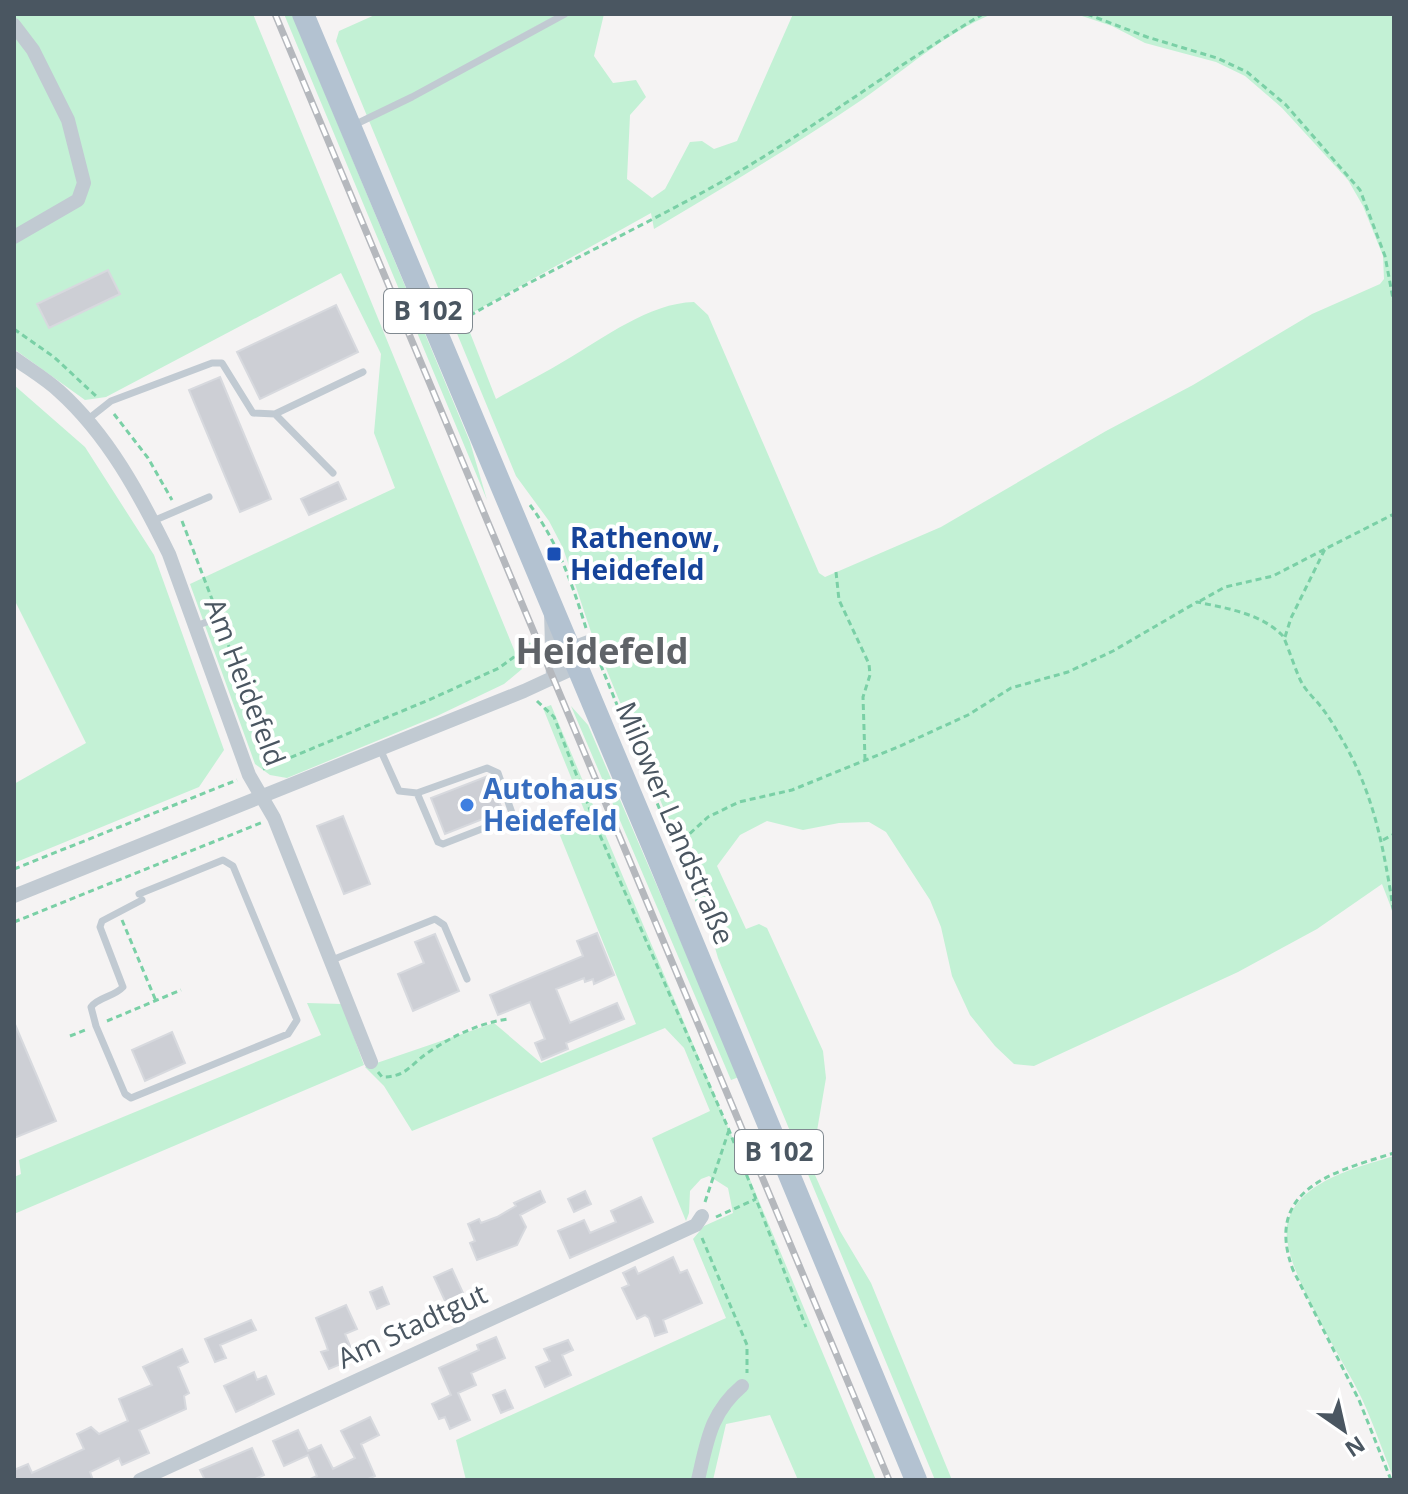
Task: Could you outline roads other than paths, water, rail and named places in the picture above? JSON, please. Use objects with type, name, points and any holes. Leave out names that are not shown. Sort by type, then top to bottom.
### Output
[{"type":"main road","name":"Milower Landstraße","points":[[303,14],[551,608],[565,654],[656,854],[916,1480]]},
{"type":"street","points":[[14,25],[33,50],[68,120],[84,183],[78,200],[14,237]]},
{"type":"street","name":"Am Heidefeld","points":[[14,358],[58,390],[87,420],[121,465],[153,521],[169,554],[249,775],[274,818],[371,1062]]},
{"type":"street","points":[[553,679],[565,654]]},
{"type":"street","points":[[14,896],[553,679],[565,654]]},
{"type":"street","name":"Am Stadtgut","points":[[140,1480],[699,1221]]},
{"type":"street","points":[[698,1480],[713,1421],[727,1398],[742,1386]]},
{"type":"lane","points":[[350,127],[565,14]]},
{"type":"lane","points":[[87,420],[111,401],[212,363],[222,363],[253,413],[275,414],[363,372]]},
{"type":"lane","points":[[275,414],[333,473]]},
{"type":"lane","points":[[153,521],[209,497]]},
{"type":"lane","points":[[195,626],[219,618]]},
{"type":"lane","points":[[565,654],[589,638]]},
{"type":"lane","points":[[380,749],[399,791],[417,793],[487,768],[498,773],[512,813],[510,818],[443,844],[438,842],[417,793]]},
{"type":"lane","points":[[223,860],[233,866],[297,1020],[288,1034],[131,1098],[125,1094],[96,1026],[91,1007],[123,987],[100,927],[102,921],[141,897],[223,860]]},
{"type":"lane","points":[[332,960],[435,919],[444,925],[467,979]]},
{"type":"railway","points":[[275,14],[889,1480]]},
{"type":"place","name":"Rathenow, Heidefeld","points":[[554,554]]},
{"type":"place","name":"Autohaus Heidefeld","points":[[467,805]]},
{"type":"district","name":"Heidefeld","points":[[602,651]]}]
